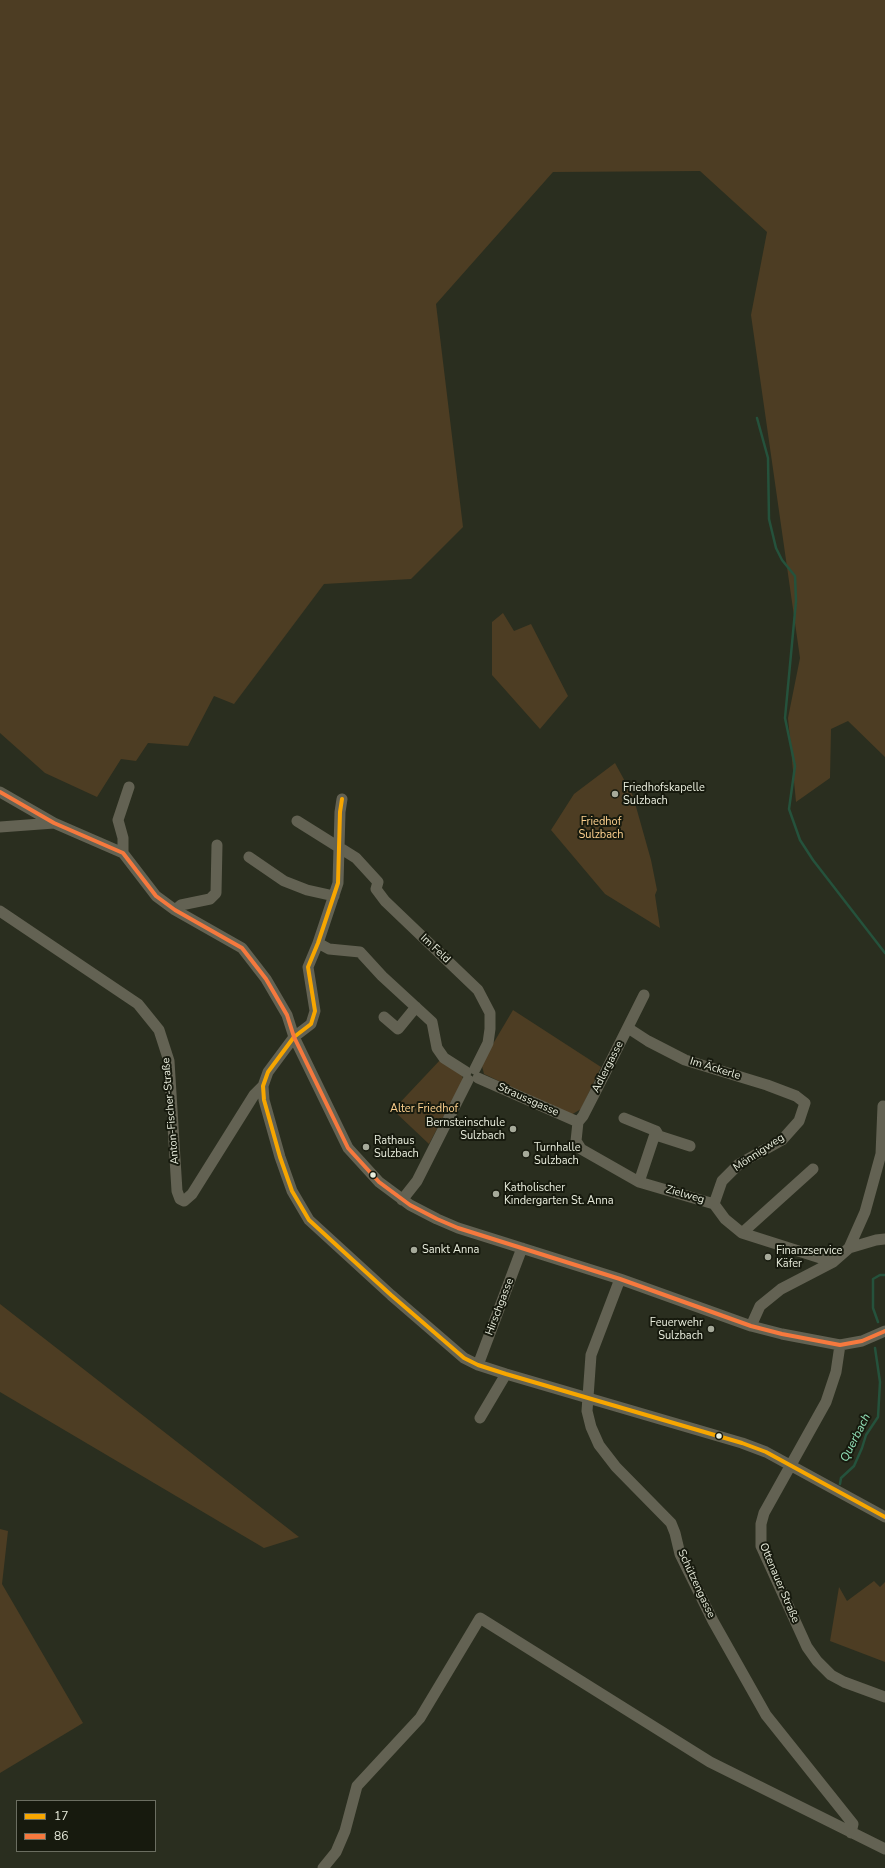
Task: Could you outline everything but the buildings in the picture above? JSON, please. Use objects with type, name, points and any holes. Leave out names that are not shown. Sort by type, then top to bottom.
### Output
[{"type":"street","points":[[123,853],[123,838],[118,820],[129,787]]},
{"type":"street","points":[[0,792],[54,823],[123,853],[156,896],[175,910],[242,948],[270,985],[287,1015],[294,1037],[348,1148],[367,1170],[402,1200],[423,1212],[458,1228],[620,1279],[750,1326],[782,1334],[840,1345],[862,1341],[885,1331]]},
{"type":"street","points":[[342,799],[340,812],[338,883],[318,943],[308,967],[316,1011],[311,1024],[294,1037],[268,1072],[263,1086],[264,1100],[285,1171],[292,1191],[309,1220],[450,1348],[464,1358],[478,1365],[506,1374],[742,1443],[766,1452],[885,1517]]},
{"type":"street","points":[[296,821],[340,846]]},
{"type":"street","points":[[0,827],[54,823]]},
{"type":"street","points":[[175,910],[181,904],[210,899],[216,893],[217,845]]},
{"type":"street","name":"Im Feld","points":[[340,846],[356,858],[378,882],[376,889],[385,901],[478,990],[490,1014],[490,1029],[488,1043],[472,1075]]},
{"type":"street","points":[[249,857],[284,881],[307,890],[334,896]]},
{"type":"street","name":"Anton-Fischer-Straße","points":[[0,911],[138,1004],[159,1030],[169,1061],[177,1191],[180,1199],[184,1201],[192,1194],[254,1095],[263,1086]]},
{"type":"street","name":"Straussgasse","points":[[318,943],[329,949],[360,952],[432,1022],[437,1048],[444,1058],[472,1075],[578,1122]]},
{"type":"street","name":"Adlergasse","points":[[576,1141],[578,1122],[583,1116],[644,995]]},
{"type":"street","points":[[384,1017],[398,1029],[416,1007]]},
{"type":"street","name":"Im Äckerle","points":[[628,1028],[648,1041],[685,1060],[767,1085],[796,1096],[805,1102]]},
{"type":"street","points":[[402,1200],[417,1181],[472,1075]]},
{"type":"street","name":"Mönnigweg","points":[[714,1204],[722,1181],[739,1164],[782,1140],[799,1121],[805,1102]]},
{"type":"street","points":[[849,1248],[865,1212],[881,1154],[883,1106]]},
{"type":"street","points":[[624,1118],[656,1131],[659,1136],[690,1146]]},
{"type":"street","points":[[639,1182],[656,1131]]},
{"type":"street","name":"Zielweg","points":[[576,1141],[581,1149],[639,1182],[714,1204],[725,1219],[742,1233],[833,1262]]},
{"type":"street","points":[[742,1233],[813,1169]]},
{"type":"street","points":[[750,1326],[760,1306],[781,1289],[833,1262],[849,1248],[876,1240],[885,1239]]},
{"type":"street","name":"Hirschgasse","points":[[478,1365],[522,1248]]},
{"type":"street","name":"Schützengasse","points":[[620,1279],[591,1355],[587,1411],[591,1427],[599,1445],[616,1467],[671,1523],[683,1561],[713,1620],[766,1715],[853,1824],[851,1833]]},
{"type":"street","name":"Ottenauer Straße","points":[[840,1345],[832,1387],[791,1465],[764,1512],[761,1524],[761,1546],[807,1647],[817,1661],[831,1675],[844,1682],[885,1697]]},
{"type":"street","points":[[480,1418],[506,1374]]},
{"type":"street","points":[[323,1868],[336,1852],[345,1831],[357,1786],[420,1718],[480,1618],[710,1762],[885,1849]]},
{"type":"green space","points":[[0,0],[885,0],[885,757],[848,721],[831,729],[830,778],[796,802],[788,718],[800,658],[751,315],[767,232],[700,171],[553,172],[436,304],[463,527],[411,579],[324,584],[234,704],[214,696],[188,746],[148,743],[136,761],[121,759],[97,797],[45,773],[0,733]]},
{"type":"green space","points":[[503,613],[514,631],[531,624],[568,696],[540,729],[492,675],[492,622]]},
{"type":"green space","name":"Friedhof Sulzbach","points":[[615,763],[633,796],[651,860],[657,890],[655,895],[660,928],[605,894],[551,830],[574,794]]},
{"type":"green space","points":[[513,1010],[601,1067],[581,1109],[571,1115],[484,1074],[482,1066],[487,1054]]},
{"type":"green space","name":"Alter Friedhof","points":[[441,1059],[462,1074],[463,1080],[429,1144],[393,1110]]},
{"type":"green space","points":[[0,1304],[299,1537],[264,1548],[0,1392]]},
{"type":"green space","points":[[0,1529],[8,1531],[2,1584],[83,1723],[0,1773]]},
{"type":"green space","points":[[874,1581],[880,1587],[885,1582],[885,1662],[830,1641],[839,1587],[847,1601]]},
{"type":"waterway","points":[[757,418],[768,458],[769,519],[776,548],[782,560],[795,576],[796,601],[785,718],[795,766],[789,809],[800,840],[813,860],[885,953]]},
{"type":"waterway","name":"Querbach","points":[[878,1322],[873,1308],[873,1279],[880,1275],[885,1275]]},
{"type":"waterway","name":"Querbach","points":[[840,1484],[841,1478],[854,1466],[866,1435],[878,1417],[880,1382],[875,1348]]},
{"type":"transit line","name":"86","points":[[0,792],[54,823],[123,853],[156,896],[175,910],[242,948],[266,979],[287,1015],[294,1037],[348,1148],[379,1182],[410,1205],[458,1228],[620,1279],[751,1326],[782,1334],[840,1345],[862,1341],[885,1331]]},
{"type":"transit line","name":"17","points":[[342,799],[340,812],[338,883],[318,943],[308,967],[315,1011],[311,1024],[294,1037],[268,1072],[263,1086],[264,1100],[280,1157],[292,1191],[309,1220],[391,1295],[464,1358],[478,1365],[506,1374],[742,1443],[766,1452],[885,1517]]},
{"type":"place","name":"Friedhofskapelle Sulzbach","points":[[615,794]]},
{"type":"place","name":"Bernsteinschule Sulzbach","points":[[513,1129]]},
{"type":"place","name":"Rathaus Sulzbach","points":[[366,1147]]},
{"type":"place","name":"Turnhalle Sulzbach","points":[[526,1154]]},
{"type":"place","name":"Katholischer Kindergarten St. Anna","points":[[496,1194]]},
{"type":"place","name":"Sankt Anna","points":[[414,1250]]},
{"type":"place","name":"Finanzservice Käfer","points":[[768,1257]]},
{"type":"place","name":"Feuerwehr Sulzbach","points":[[711,1329]]}]
